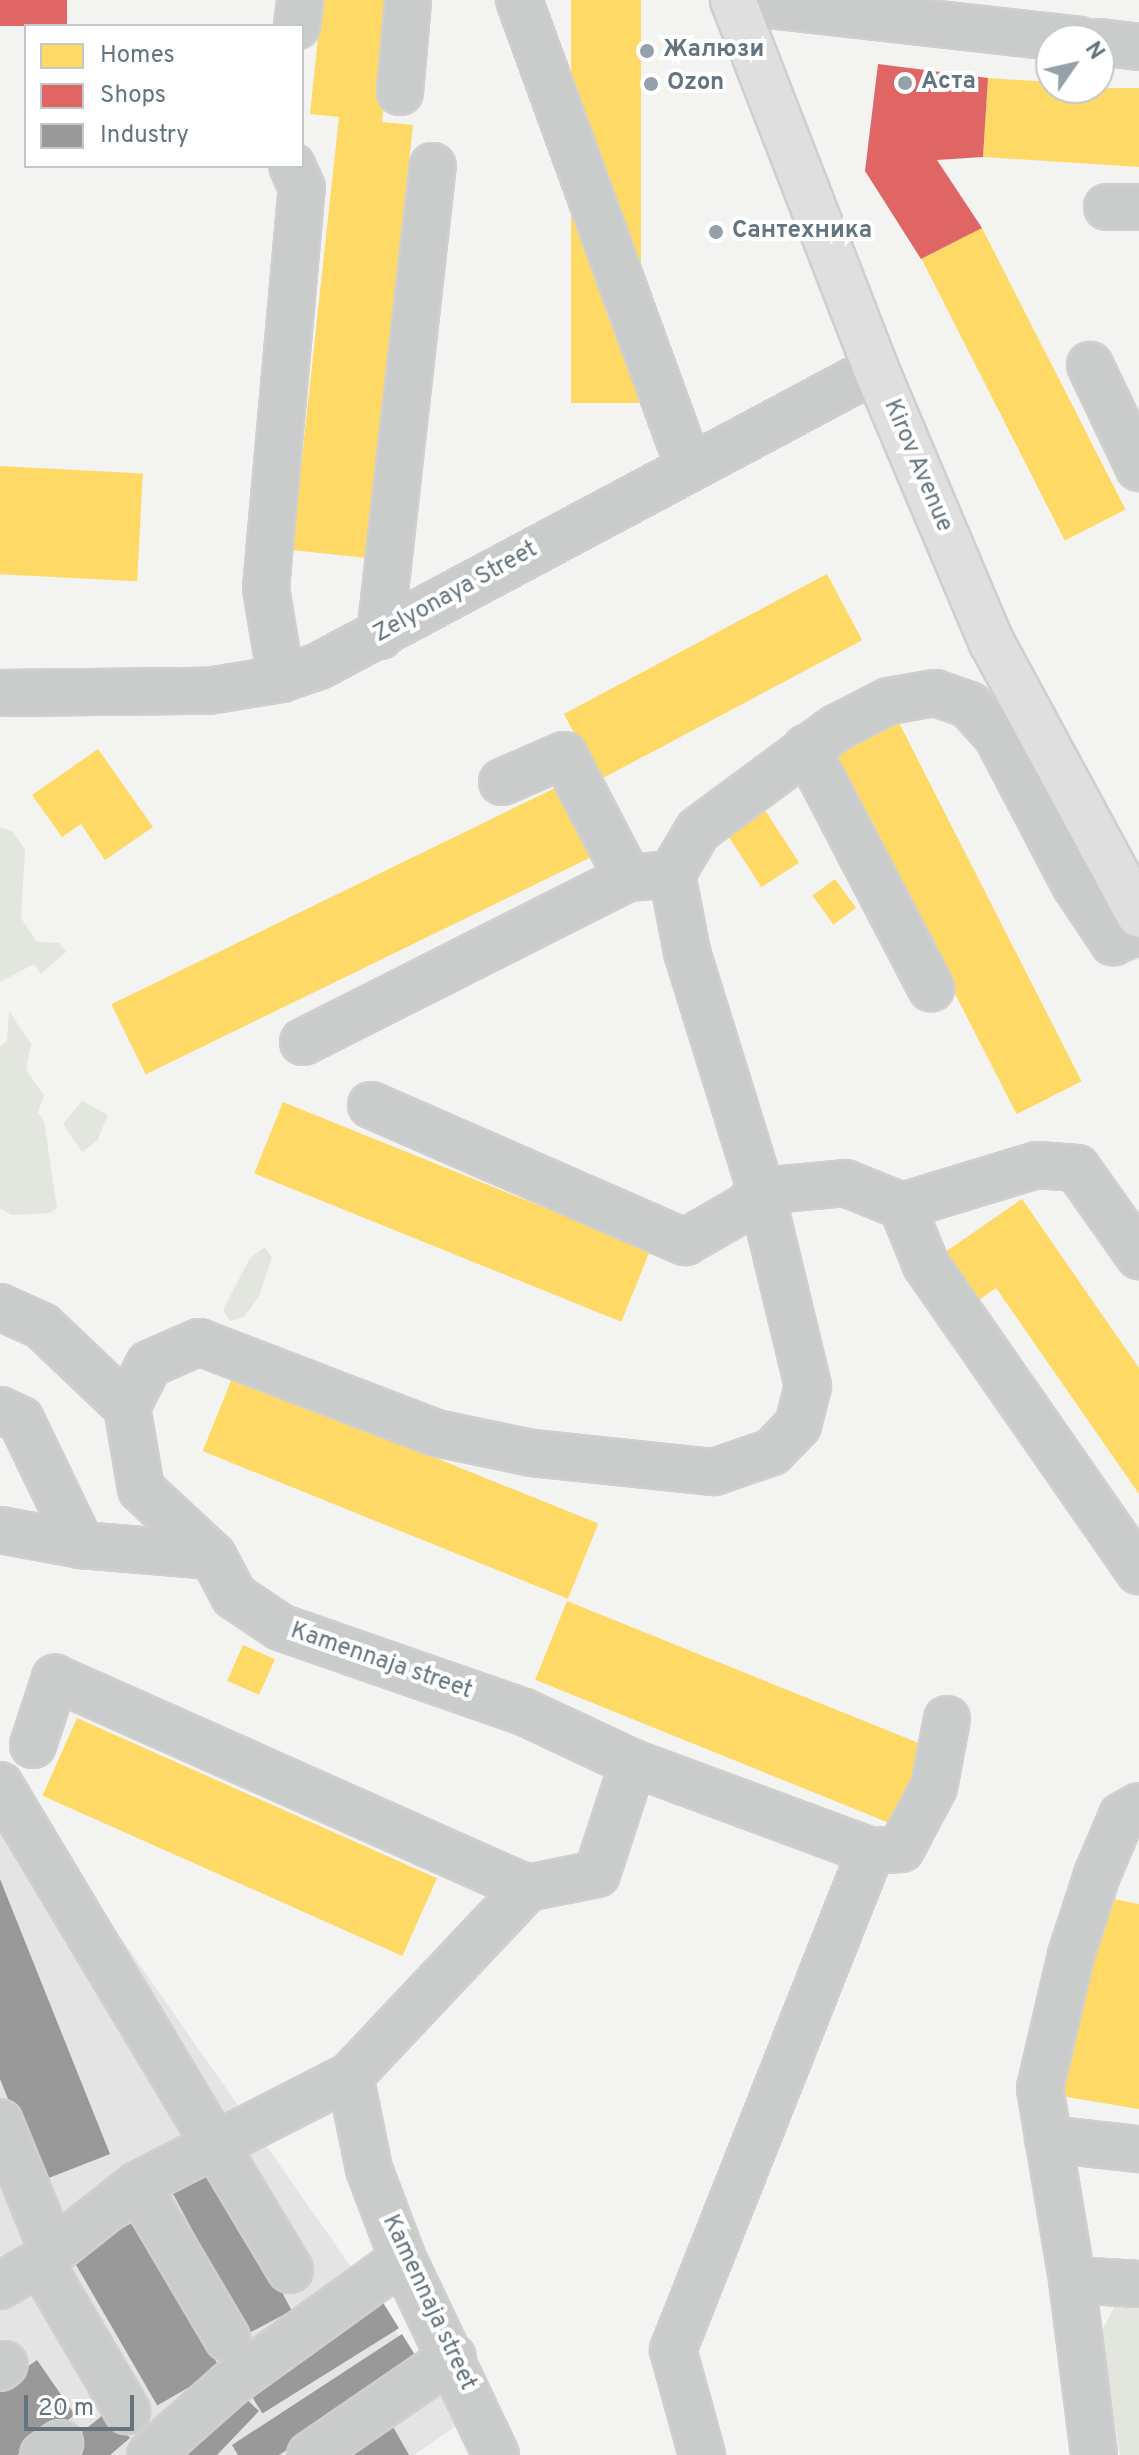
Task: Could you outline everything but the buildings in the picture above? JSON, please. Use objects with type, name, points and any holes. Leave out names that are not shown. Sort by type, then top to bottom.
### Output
[{"type":"main road","name":"Kirov Avenue","points":[[733,0],[876,369],[992,643],[1139,915]]},
{"type":"street","points":[[297,24],[300,0]]},
{"type":"street","points":[[400,92],[408,0]]},
{"type":"street","points":[[519,0],[689,466]]},
{"type":"street","points":[[733,0],[1035,35]]},
{"type":"street","points":[[1115,44],[1139,47]]},
{"type":"street","points":[[380,636],[433,166]]},
{"type":"street","points":[[281,679],[266,588],[302,188],[293,168]]},
{"type":"street","points":[[1090,365],[1139,468]]},
{"type":"street","name":"Zelyonaya Street","points":[[0,693],[130,696],[208,691],[281,679],[380,636],[689,466],[876,369]]},
{"type":"street","points":[[0,1307],[42,1326],[127,1407],[149,1364],[199,1342],[436,1433],[532,1453],[714,1472],[772,1452],[798,1425],[808,1386],[761,1191],[687,952],[672,874],[698,830],[806,748],[889,701],[935,693],[969,705],[997,736],[1075,885],[1113,942],[1139,931]]},
{"type":"street","points":[[806,748],[931,988]]},
{"type":"street","points":[[502,782],[564,755],[628,878]]},
{"type":"street","points":[[303,1042],[628,878],[672,874]]},
{"type":"street","points":[[371,1105],[685,1242],[746,1207],[761,1191],[845,1183],[902,1206],[1037,1165],[1077,1168],[1139,1256]]},
{"type":"street","points":[[902,1206],[926,1265],[1139,1571]]},
{"type":"street","name":"Kamennaja street","points":[[127,1407],[141,1489],[213,1556],[234,1596],[280,1627],[524,1712],[633,1763],[871,1851]]},
{"type":"street","points":[[0,1410],[21,1420],[81,1545]]},
{"type":"street","points":[[0,1530],[81,1545],[213,1556]]},
{"type":"street","points":[[33,1745],[55,1678],[527,1888],[597,1874],[633,1763]]},
{"type":"street","points":[[702,2455],[673,2350],[871,1851],[901,1849],[934,1787],[947,1719]]},
{"type":"street","points":[[0,1785],[290,2270]]},
{"type":"street","points":[[1094,2455],[1072,2280],[1040,2088],[1071,1955],[1122,1816],[1139,1806]]},
{"type":"street","points":[[0,2286],[47,2257],[137,2185],[350,2076],[527,1888]]},
{"type":"street","name":"Kamennaja street","points":[[350,2076],[369,2169],[403,2259],[453,2357],[496,2455]]},
{"type":"street","points":[[0,2122],[47,2257],[127,2411]]},
{"type":"street","points":[[1048,2139],[1139,2149]]},
{"type":"street","points":[[137,2185],[227,2338]]},
{"type":"street","points":[[150,2455],[230,2384],[403,2259]]},
{"type":"street","points":[[1072,2280],[1139,2284]]},
{"type":"street","points":[[310,2455],[453,2357]]},
{"type":"shaded area","points":[[0,827],[13,832],[25,850],[21,918],[37,942],[59,943],[66,952],[41,974],[34,964],[0,982]]},
{"type":"shaded area","points":[[9,1011],[31,1044],[26,1069],[44,1096],[38,1112],[44,1121],[57,1208],[50,1213],[11,1215],[0,1208],[0,1046],[7,1041]]},
{"type":"shaded area","points":[[82,1101],[108,1115],[97,1141],[82,1152],[63,1124]]},
{"type":"shaded area","points":[[265,1247],[272,1258],[259,1296],[244,1317],[230,1321],[223,1310],[250,1258]]},
{"type":"shaded area","points":[[0,1765],[460,2423],[414,2455],[0,2455]]},
{"type":"shaded area","points":[[1115,2306],[1139,2308],[1139,2455],[1120,2455],[1101,2332]]},
{"type":"place","name":"Жалюзи","points":[[647,51]]},
{"type":"place","name":"Аста","points":[[905,83]]},
{"type":"place","name":"Ozon","points":[[651,84]]},
{"type":"place","name":"Сантехника","points":[[716,232]]}]
